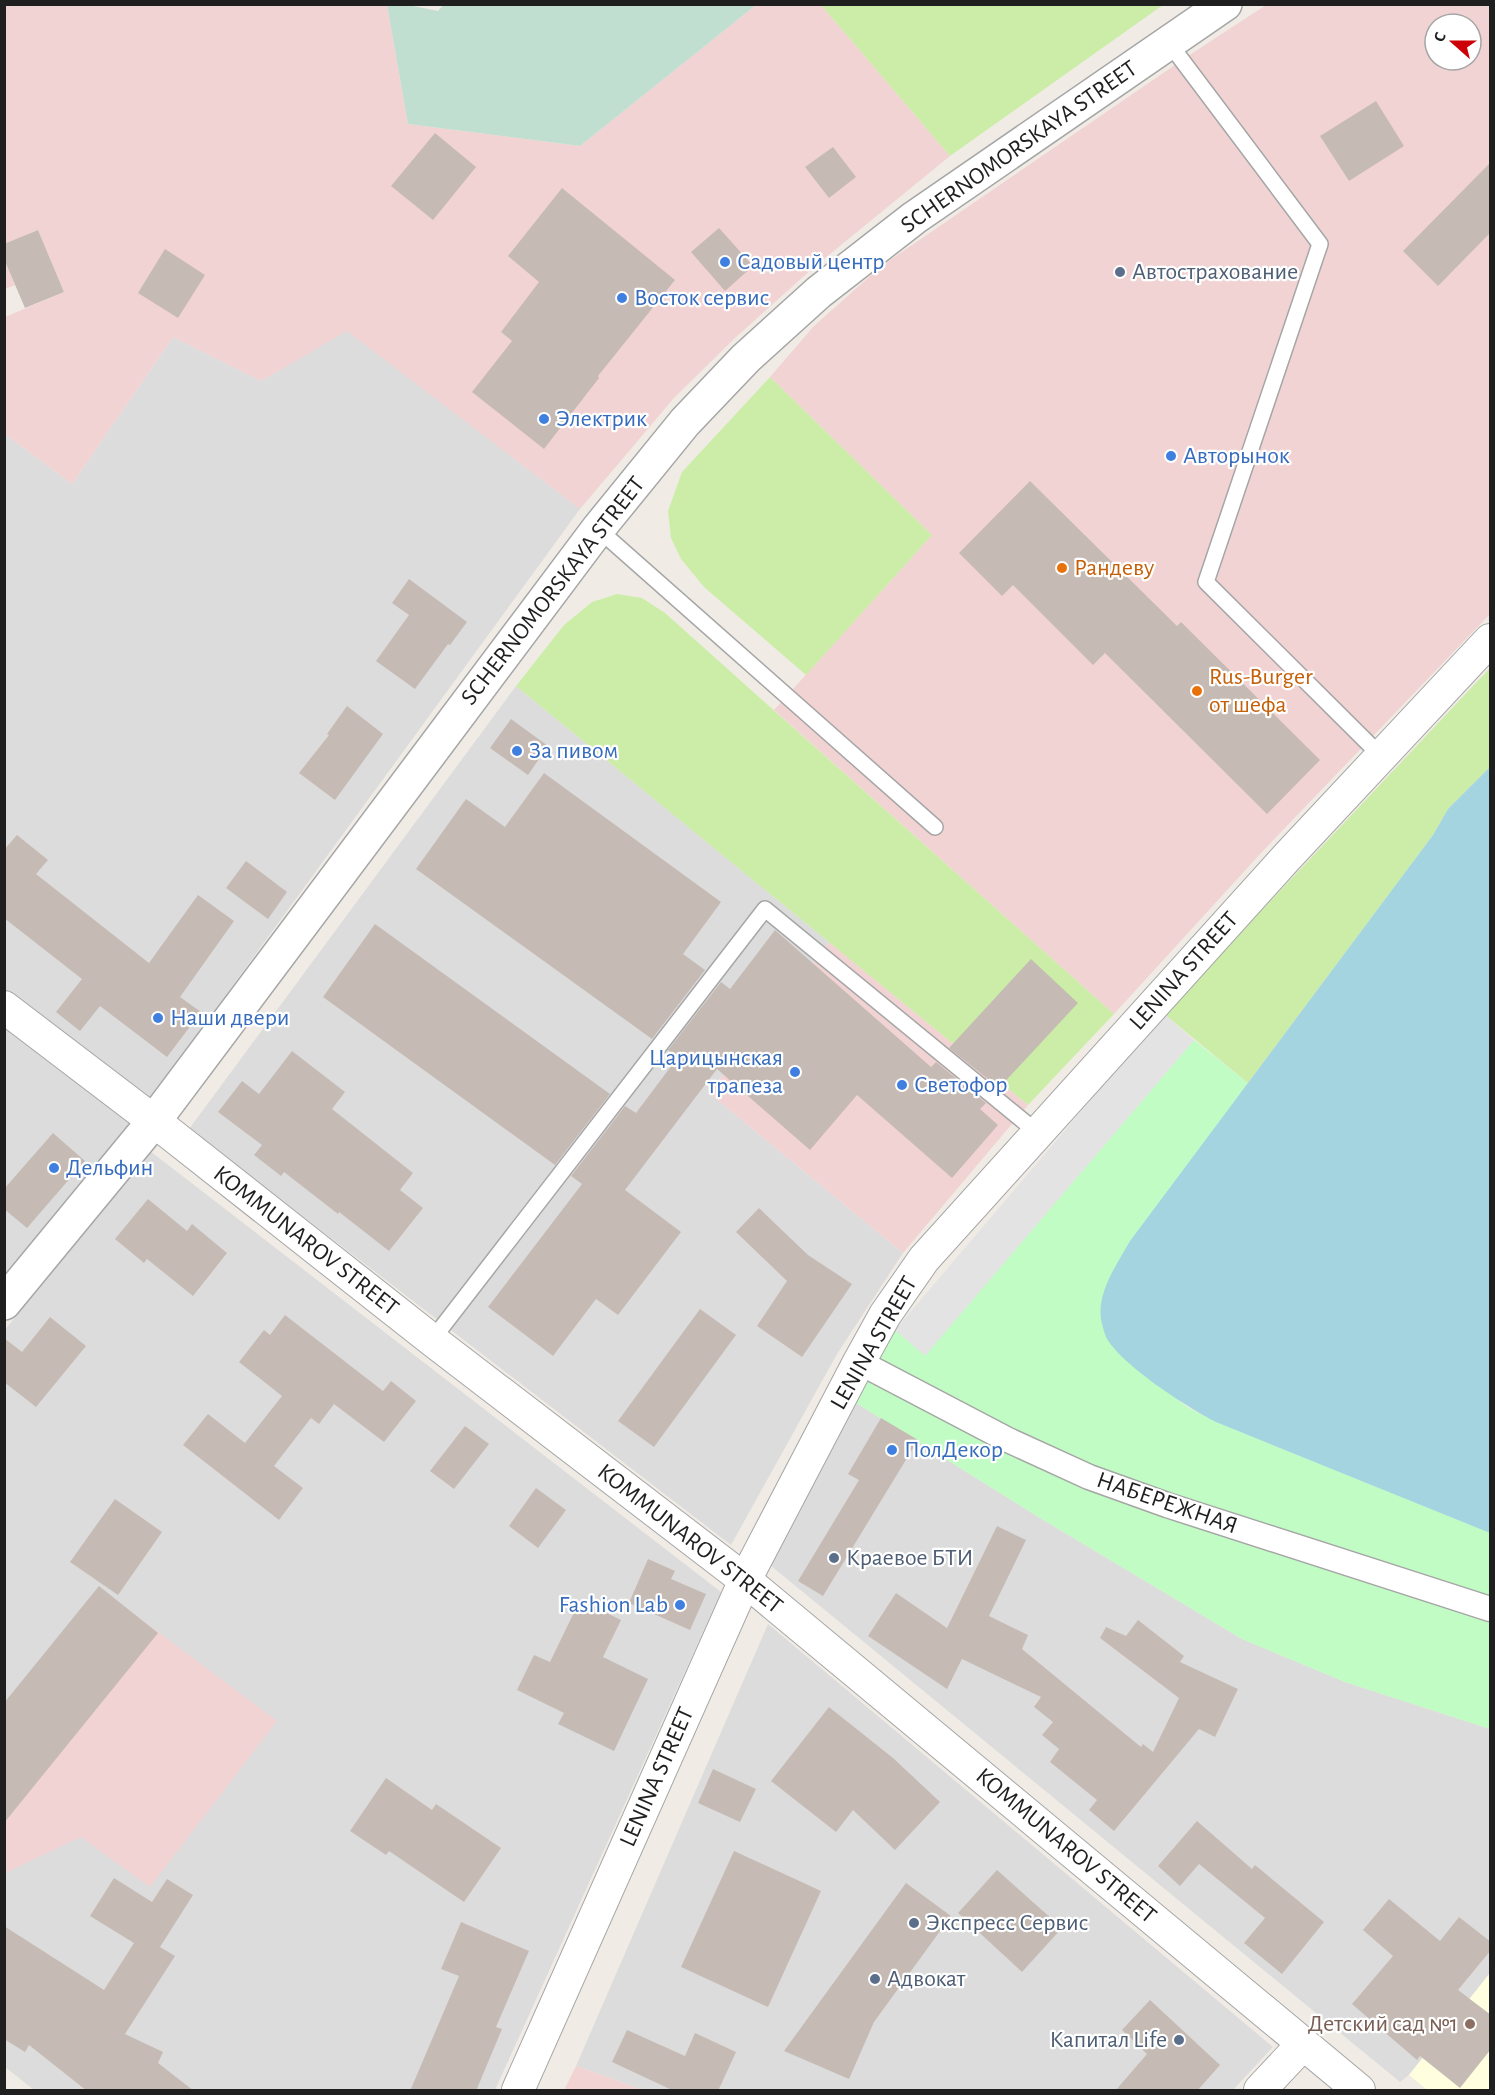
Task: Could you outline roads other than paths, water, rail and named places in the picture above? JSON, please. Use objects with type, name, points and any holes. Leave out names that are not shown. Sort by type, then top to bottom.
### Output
[{"type":"street","name":"SСHERNOMORSKAYA STREET","points":[[4,1303],[154,1121],[598,529],[685,422],[746,358],[819,292],[914,218],[1225,4]]},
{"type":"street","name":"LENINA STREET","points":[[518,2091],[745,1580],[885,1316],[924,1259],[1381,756],[1491,640]]},
{"type":"street","name":"KOMMUNAROV STREET","points":[[4,1007],[745,1580],[1359,2091]]},
{"type":"street","name":"НАБЕРЕЖНАЯ","points":[[859,1362],[1006,1439],[1089,1477],[1167,1505],[1491,1609]]},
{"type":"street","points":[[1260,2091],[1303,2044]]},
{"type":"lane","points":[[1169,43],[1320,244],[1206,582],[1381,756]]},
{"type":"lane","points":[[598,529],[935,827]]},
{"type":"lane","points":[[432,1340],[765,909],[1038,1132]]},
{"type":"water","points":[[1490,767],[1490,1533],[1216,1422],[1172,1396],[1125,1360],[1105,1335],[1101,1309],[1109,1278],[1130,1241],[1433,835],[1448,809]]},
{"type":"place","name":"Садовый центр","points":[[725,262]]},
{"type":"place","name":"Автострахование","points":[[1120,272]]},
{"type":"place","name":"Восток сервис","points":[[622,298]]},
{"type":"place","name":"Электрик","points":[[544,419]]},
{"type":"place","name":"Авторынок","points":[[1171,456]]},
{"type":"place","name":"Рандеву","points":[[1062,568]]},
{"type":"place","name":"Rus-Burger от шефа","points":[[1197,691]]},
{"type":"place","name":"За пивом","points":[[517,751]]},
{"type":"place","name":"Наши двери","points":[[158,1018]]},
{"type":"place","name":"Царицынская трапеза","points":[[795,1072]]},
{"type":"place","name":"Светофор","points":[[902,1085]]},
{"type":"place","name":"Дельфин","points":[[54,1168]]},
{"type":"place","name":"ПолДекор","points":[[892,1450]]},
{"type":"place","name":"Краевое БТИ","points":[[834,1558]]},
{"type":"place","name":"Fashion Lab","points":[[680,1605]]},
{"type":"place","name":"Экспресс Сервис","points":[[914,1923]]},
{"type":"place","name":"Адвокат","points":[[875,1979]]},
{"type":"place","name":"Детский сад №1","points":[[1470,2024]]},
{"type":"place","name":"Капитал Life","points":[[1179,2040]]}]
